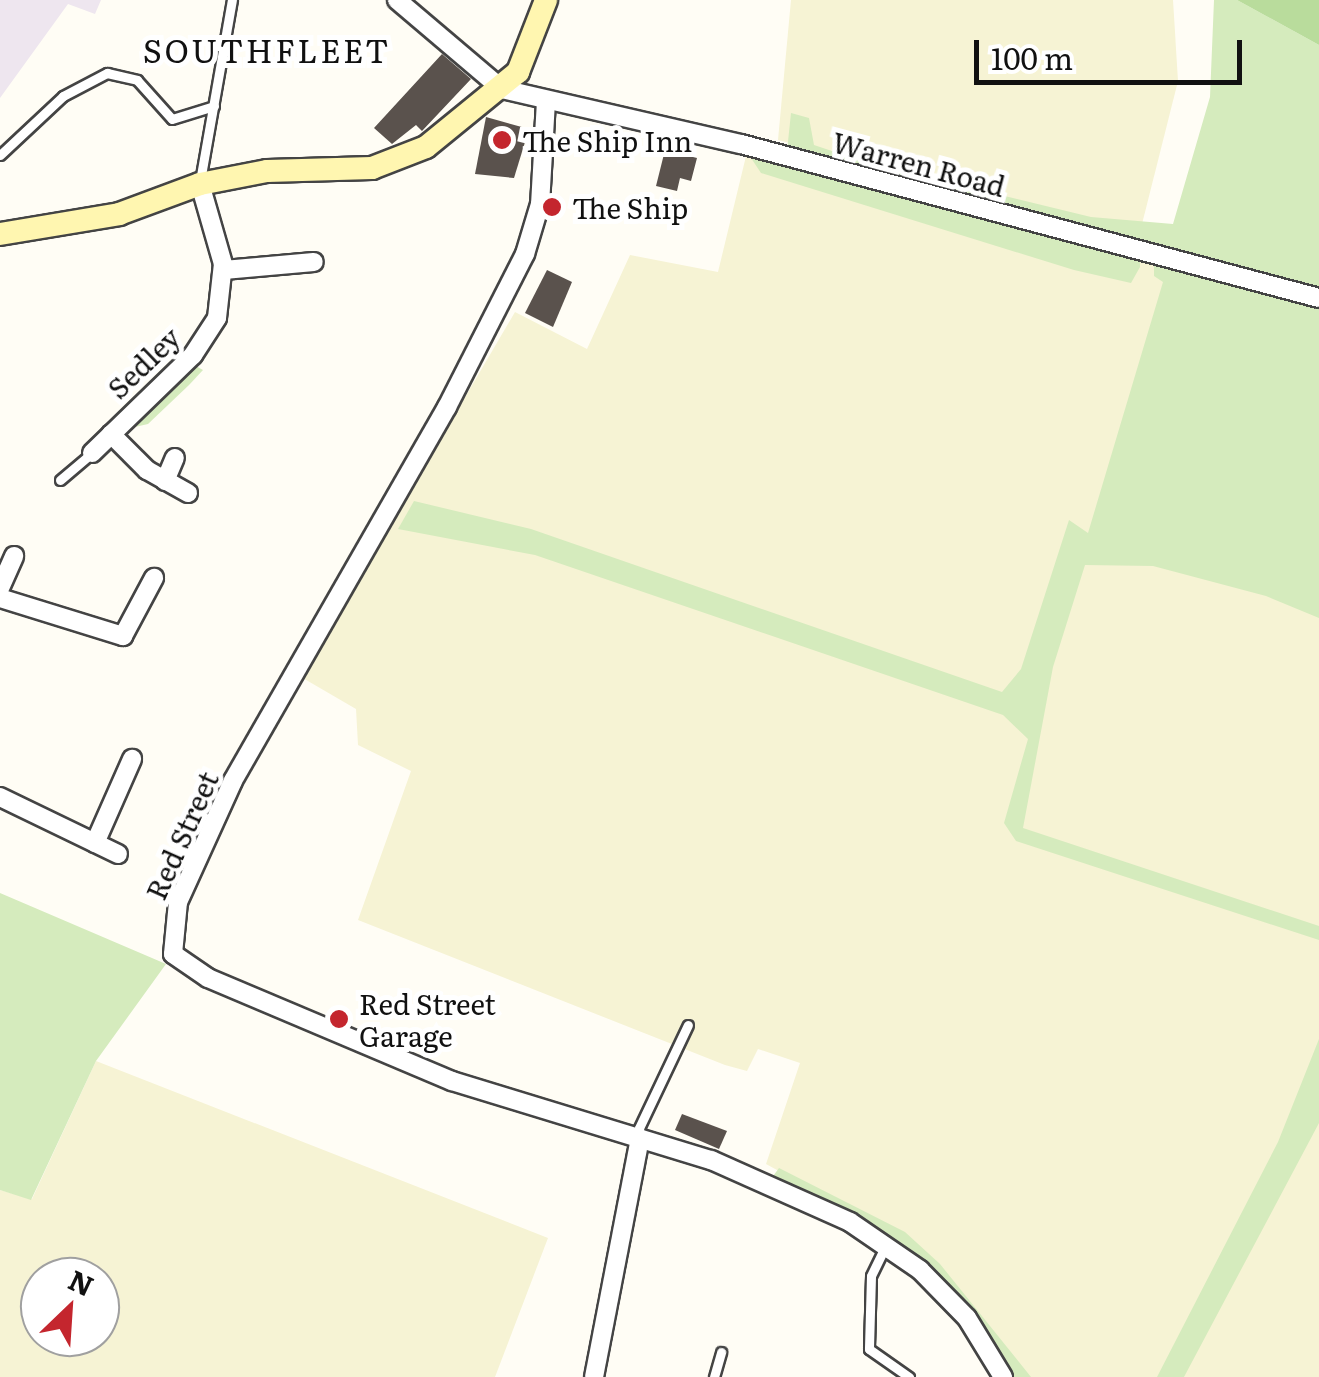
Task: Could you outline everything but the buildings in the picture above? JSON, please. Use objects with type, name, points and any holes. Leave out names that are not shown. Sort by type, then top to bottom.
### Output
[{"type":"street","points":[[397,0],[502,89]]},
{"type":"street","points":[[0,234],[119,214],[200,184],[267,171],[372,168],[426,147],[502,89],[522,65],[546,0]]},
{"type":"street","name":"Warren Road","points":[[502,89],[741,144],[1319,298]]},
{"type":"street","name":"Red Street","points":[[546,102],[540,204],[525,254],[446,407],[233,781],[178,902],[171,942],[182,966],[366,1046],[522,1106],[742,1172],[886,1245],[967,1318],[1002,1377]]},
{"type":"street","name":"Sedley","points":[[92,453],[201,346],[220,308],[224,270],[200,184]]},
{"type":"street","points":[[224,270],[314,262]]},
{"type":"street","name":"Sedley","points":[[111,434],[165,481],[188,492]]},
{"type":"street","points":[[165,481],[176,458]]},
{"type":"street","points":[[0,588],[14,556]]},
{"type":"street","points":[[0,598],[123,636],[154,578]]},
{"type":"street","points":[[95,843],[132,759]]},
{"type":"street","points":[[0,797],[118,854]]},
{"type":"street","points":[[594,1377],[640,1139]]},
{"type":"lane","points":[[200,184],[232,0]]},
{"type":"lane","points":[[0,155],[62,96],[107,73],[137,80],[172,120],[214,106]]},
{"type":"lane","points":[[60,480],[92,453]]},
{"type":"lane","points":[[640,1139],[640,1128],[688,1025]]},
{"type":"lane","points":[[886,1245],[871,1276],[869,1349],[909,1377]]},
{"type":"lane","points":[[714,1377],[722,1352]]},
{"type":"shaded area","points":[[0,0],[101,0],[95,14],[68,4],[0,98]]},
{"type":"shaded area","points":[[791,0],[1173,0],[1178,81],[1140,232],[778,140]]},
{"type":"shaded area","points":[[747,152],[1168,265],[1319,605],[1319,1377],[1024,1377],[887,1230],[766,1164],[800,1063],[758,1049],[747,1071],[725,1065],[358,920],[411,771],[358,745],[356,709],[301,677],[515,312],[587,349],[630,255],[718,272]]},
{"type":"shaded area","points":[[96,1061],[548,1238],[495,1377],[0,1377],[0,1190],[32,1199]]},
{"type":"green space","points":[[1214,0],[1237,0],[1319,45],[1319,294],[787,151],[791,113],[809,118],[814,145],[865,162],[1091,217],[1173,224],[1210,97]]},
{"type":"green space","points":[[1237,0],[1319,0],[1319,45]]},
{"type":"green space","points":[[747,152],[1140,259],[1140,267],[1131,283],[1074,270],[761,173]]},
{"type":"green space","points":[[1154,262],[1319,301],[1319,618],[1266,596],[1153,566],[1085,565],[1053,667],[1023,828],[1319,926],[1319,940],[1016,841],[1004,823],[1028,739],[1003,715],[535,555],[398,529],[414,501],[531,529],[1002,692],[1021,669],[1069,520],[1088,533],[1163,282],[1154,276]]},
{"type":"green space","points":[[194,365],[203,370],[148,424],[126,429]]},
{"type":"green space","points":[[0,893],[166,964],[96,1061],[31,1200],[0,1190]]},
{"type":"green space","points":[[1319,1039],[1319,1123],[1184,1377],[1157,1377],[1278,1142]]},
{"type":"green space","points":[[779,1168],[905,1232],[940,1264],[1031,1377],[1006,1377],[949,1294],[771,1179]]},
{"type":"place","name":"The Ship Inn","points":[[502,140]]},
{"type":"place","name":"The Ship","points":[[552,207]]},
{"type":"place","name":"Red Street Garage","points":[[339,1019]]},
{"type":"district","name":"SOUTHFLEET","points":[[267,49]]}]
